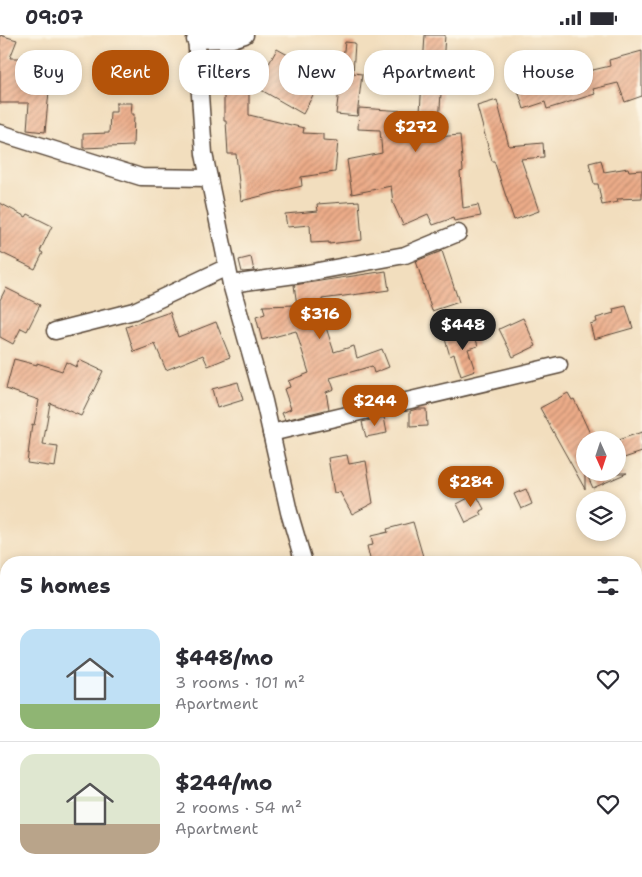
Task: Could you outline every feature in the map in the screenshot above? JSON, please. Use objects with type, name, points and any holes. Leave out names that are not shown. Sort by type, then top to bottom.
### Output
[{"type":"street","points":[[246,35],[233,39],[196,38],[204,154],[231,284],[302,556]]},
{"type":"street","points":[[0,133],[140,177],[209,178]]},
{"type":"street","points":[[231,284],[302,274],[405,255],[458,233]]},
{"type":"street","points":[[55,331],[134,311],[227,267]]},
{"type":"street","points":[[271,433],[559,365]]},
{"type":"building","points":[[0,35],[17,40],[10,58],[15,58],[15,95],[49,95],[45,132],[27,130],[29,103],[0,103]]},
{"type":"building","points":[[425,35],[445,35],[444,50],[424,50]]},
{"type":"building","points":[[345,42],[355,43],[354,58],[354,50],[344,50]]},
{"type":"building","points":[[277,49],[279,50],[279,95],[313,95],[303,114],[269,94],[269,63]]},
{"type":"building","points":[[642,51],[642,96],[625,102],[618,83],[593,89],[593,70],[610,66],[609,60]]},
{"type":"building","points":[[354,73],[362,74],[357,116],[336,114],[338,95],[354,95]]},
{"type":"building","points":[[224,95],[249,95],[249,115],[304,128],[303,133],[323,134],[323,140],[338,141],[335,172],[301,177],[302,186],[241,201],[236,154],[228,154],[226,121],[224,121]]},
{"type":"building","points":[[421,95],[441,95],[438,137],[460,135],[463,171],[460,172],[463,208],[478,205],[481,216],[454,221],[453,218],[433,225],[428,214],[403,225],[393,203],[391,186],[352,194],[347,160],[382,153],[380,130],[358,129],[359,108],[420,112]]},
{"type":"building","points":[[519,95],[592,95],[547,109],[545,102],[524,109]]},
{"type":"building","points":[[497,100],[509,146],[543,143],[544,157],[521,159],[539,211],[514,220],[494,161],[492,161],[477,106]]},
{"type":"building","points":[[116,103],[132,103],[131,114],[134,114],[133,146],[83,148],[83,134],[109,133],[110,112],[116,112]]},
{"type":"building","points":[[601,160],[604,172],[628,168],[629,171],[642,170],[642,198],[617,199],[618,202],[602,205],[598,184],[594,184],[589,163]]},
{"type":"building","points":[[359,201],[362,240],[329,244],[329,242],[311,243],[310,225],[287,227],[285,214],[318,211],[317,204]]},
{"type":"building","points":[[0,203],[26,217],[28,214],[52,226],[40,251],[43,253],[35,269],[0,252]]},
{"type":"building","points":[[442,251],[459,302],[432,311],[416,261]]},
{"type":"building","points":[[251,257],[254,271],[242,272],[239,260]]},
{"type":"building","points":[[386,271],[389,290],[322,299],[323,318],[334,352],[354,346],[357,358],[382,349],[389,367],[374,373],[372,366],[330,378],[334,389],[326,392],[329,409],[285,420],[282,413],[291,409],[284,389],[290,387],[288,381],[309,373],[296,331],[262,340],[256,317],[265,314],[263,306],[297,305],[294,285]]},
{"type":"building","points":[[6,288],[40,305],[27,331],[21,328],[13,344],[0,337],[0,300]]},
{"type":"building","points":[[626,306],[633,328],[594,339],[590,324],[597,322],[596,318],[614,313],[613,309]]},
{"type":"building","points":[[170,312],[178,337],[216,322],[230,357],[208,366],[203,355],[166,370],[155,344],[134,352],[126,327]]},
{"type":"building","points":[[523,318],[536,346],[513,357],[499,329]]},
{"type":"building","points":[[473,330],[478,346],[468,349],[475,371],[461,376],[454,354],[450,356],[445,339]]},
{"type":"building","points":[[14,359],[37,365],[37,363],[62,371],[66,362],[76,367],[79,360],[103,371],[81,416],[50,403],[43,445],[58,447],[55,467],[27,463],[32,424],[34,425],[39,400],[6,389]]},
{"type":"building","points":[[238,382],[243,400],[217,408],[212,389]]},
{"type":"building","points":[[568,393],[572,400],[574,399],[589,431],[576,431],[576,473],[540,408]]},
{"type":"building","points":[[426,409],[427,426],[410,427],[410,411]]},
{"type":"building","points":[[384,417],[387,433],[366,437],[362,422]]},
{"type":"building","points":[[642,432],[642,452],[626,457],[626,437]]},
{"type":"building","points":[[347,455],[349,464],[366,461],[373,503],[352,514],[340,492],[334,493],[328,458]]},
{"type":"building","points":[[581,481],[585,481],[585,489]]},
{"type":"building","points":[[590,481],[609,481],[593,488]]},
{"type":"building","points":[[526,489],[532,504],[521,509],[514,494]]},
{"type":"building","points":[[476,494],[484,509],[480,511],[482,515],[466,523],[457,504]]},
{"type":"building","points":[[413,522],[423,556],[369,556],[367,546],[373,545],[371,536],[388,532],[387,529]]}]
